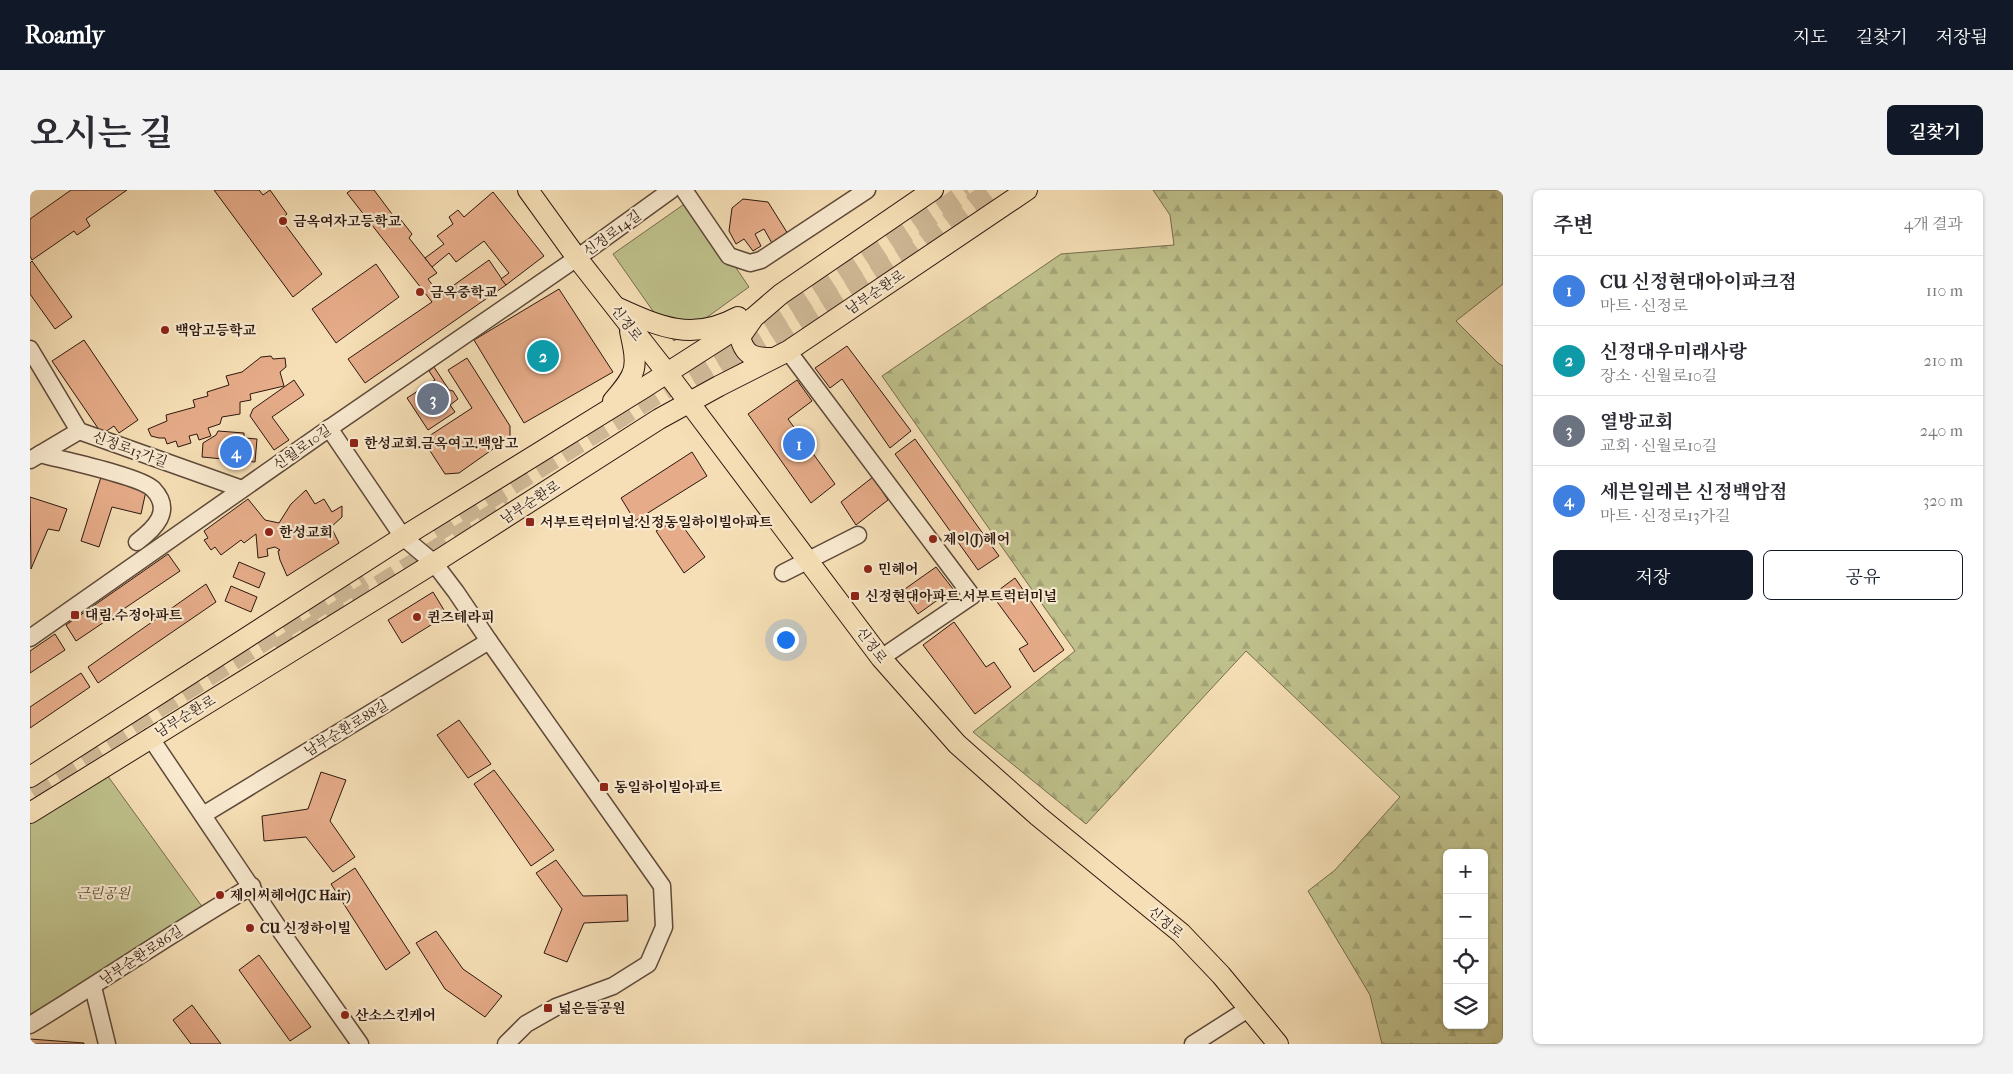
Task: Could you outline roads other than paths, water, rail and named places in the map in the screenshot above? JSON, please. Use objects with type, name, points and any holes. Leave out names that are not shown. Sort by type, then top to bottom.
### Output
[{"type":"main road","name":"신정로","points":[[528,190],[577,258],[690,403],[881,658],[957,744],[1045,822],[1181,933],[1221,975],[1278,1044]]},
{"type":"main road","points":[[30,777],[403,537],[600,416],[753,318],[781,294],[933,190]]},
{"type":"main road","name":"남부순환로","points":[[30,812],[434,563],[659,419],[781,354],[1027,190]]},
{"type":"main road","points":[[614,306],[667,328],[682,331],[702,330],[726,323],[781,294]]},
{"type":"main road","points":[[753,318],[740,337],[742,346],[753,356],[760,358],[781,354]]},
{"type":"main road","points":[[600,416],[632,378],[636,369],[635,352],[629,326]]},
{"type":"street","name":"신정로14길","points":[[577,258],[671,190]]},
{"type":"street","points":[[684,190],[729,256],[750,263],[761,260],[866,190]]},
{"type":"street","name":"신월로10길","points":[[30,638],[329,428],[577,258]]},
{"type":"street","name":"신정로13가길","points":[[30,349],[79,431],[242,489]]},
{"type":"street","points":[[781,354],[972,596],[881,658]]},
{"type":"street","points":[[329,428],[403,537],[434,563],[456,592],[489,642],[662,886],[664,927],[648,964],[613,986],[556,1007],[526,1024],[506,1044]]},
{"type":"street","points":[[35,457],[79,431]]},
{"type":"street","points":[[35,457],[136,480],[153,489],[161,503],[161,519],[153,530],[137,542]]},
{"type":"street","points":[[783,573],[858,535]]},
{"type":"street","name":"남부순환로88길","points":[[203,815],[489,642]]},
{"type":"street","points":[[150,737],[282,933],[360,1044]]},
{"type":"street","name":"남부순환로86길","points":[[30,1025],[93,987],[206,912],[252,886]]},
{"type":"street","points":[[93,987],[107,1044]]},
{"type":"street","points":[[1193,1044],[1248,1009]]},
{"type":"tunnel","points":[[698,388],[905,256],[991,190]]},
{"type":"tunnel","points":[[435,533],[771,322],[968,191]]},
{"type":"tunnel","points":[[277,649],[509,504]]},
{"type":"tunnel","points":[[30,789],[364,578]]},
{"type":"place","name":"금옥여자고등학교","points":[[283,221]]},
{"type":"place","name":"금옥중학교","points":[[420,292]]},
{"type":"place","name":"백암고등학교","points":[[165,330]]},
{"type":"place","name":"신정대우미래사랑","points":[[543,356]]},
{"type":"place","name":"열방교회","points":[[433,399]]},
{"type":"place","name":"한성교회.금옥여고.백암고","points":[[354,443]]},
{"type":"place","name":"CU 신정현대아이파크점","points":[[799,444]]},
{"type":"place","name":"세븐일레븐 신정백암점","points":[[236,452]]},
{"type":"place","name":"서부트럭터미널.신정동일하이빌아파트","points":[[530,522]]},
{"type":"place","name":"한성교회","points":[[269,532]]},
{"type":"place","name":"제이(J)헤어","points":[[933,539]]},
{"type":"place","name":"민헤어","points":[[868,569]]},
{"type":"place","name":"신정현대아파트.서부트럭터미널","points":[[855,596]]},
{"type":"place","name":"대림.수정아파트","points":[[75,615]]},
{"type":"place","name":"퀸즈테라피","points":[[417,617]]},
{"type":"place","name":"동일하이빌아파트","points":[[604,787]]},
{"type":"place","name":"제이씨헤어(JC Hair)","points":[[220,895]]},
{"type":"place","name":"CU 신정하이빌","points":[[250,928]]},
{"type":"place","name":"넓은들공원","points":[[548,1008]]},
{"type":"place","name":"산소스킨케어","points":[[345,1015]]},
{"type":"park label","name":"근린공원","points":[[103,893]]}]
